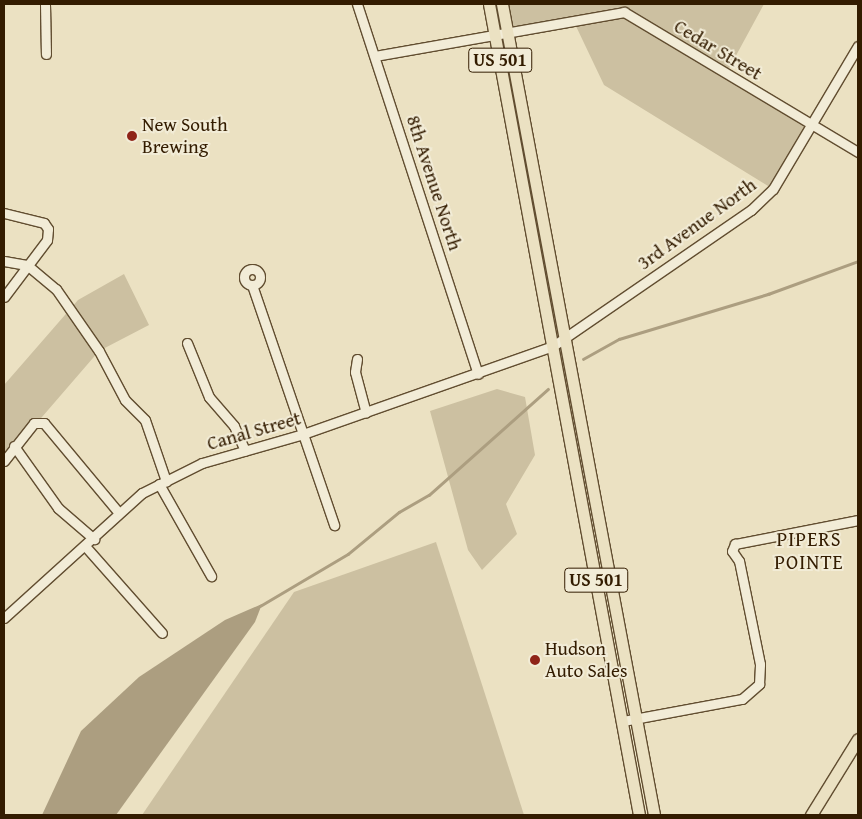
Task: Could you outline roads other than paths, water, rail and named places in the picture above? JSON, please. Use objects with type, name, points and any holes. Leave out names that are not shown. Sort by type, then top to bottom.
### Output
[{"type":"main road","name":"US 501","points":[[490,4],[639,815]]},
{"type":"main road","name":"US 501","points":[[502,4],[563,338],[654,815]]},
{"type":"main road","points":[[811,815],[858,739]]},
{"type":"street","points":[[45,4],[46,54]]},
{"type":"street","name":"8th Avenue North","points":[[357,4],[478,374]]},
{"type":"street","points":[[375,56],[624,12],[630,4]]},
{"type":"street","name":"Cedar Street","points":[[624,12],[858,152]]},
{"type":"street","name":"3rd Avenue North","points":[[553,346],[752,210],[773,189],[809,122],[858,46]]},
{"type":"street","points":[[4,213],[48,228],[47,240],[4,296]]},
{"type":"street","points":[[4,261],[28,266],[56,289],[99,351],[125,400],[145,420],[163,482],[211,576]]},
{"type":"street","points":[[252,285],[334,525]]},
{"type":"street","points":[[187,344],[209,397],[234,426],[246,452]]},
{"type":"street","name":"Canal Street","points":[[4,618],[94,539],[119,513],[163,482],[202,463],[246,452],[366,413],[553,346]]},
{"type":"street","points":[[358,359],[355,372],[366,413]]},
{"type":"street","points":[[4,461],[14,446],[38,422],[44,423],[119,513]]},
{"type":"street","points":[[14,446],[58,508],[94,539]]},
{"type":"street","points":[[623,721],[742,698],[759,684],[760,664],[739,561],[732,551],[735,544],[858,520]]},
{"type":"street","points":[[85,546],[162,633]]},
{"type":"waterway","points":[[583,359],[619,339],[768,294],[858,261]]},
{"type":"waterway","points":[[260,606],[348,554],[399,512],[429,495],[548,389]]},
{"type":"place","name":"New South Brewing","points":[[132,136]]},
{"type":"place","name":"Hudson Auto Sales","points":[[535,660]]},
{"type":"district","name":"PIPERS POINTE","points":[[809,550]]}]
